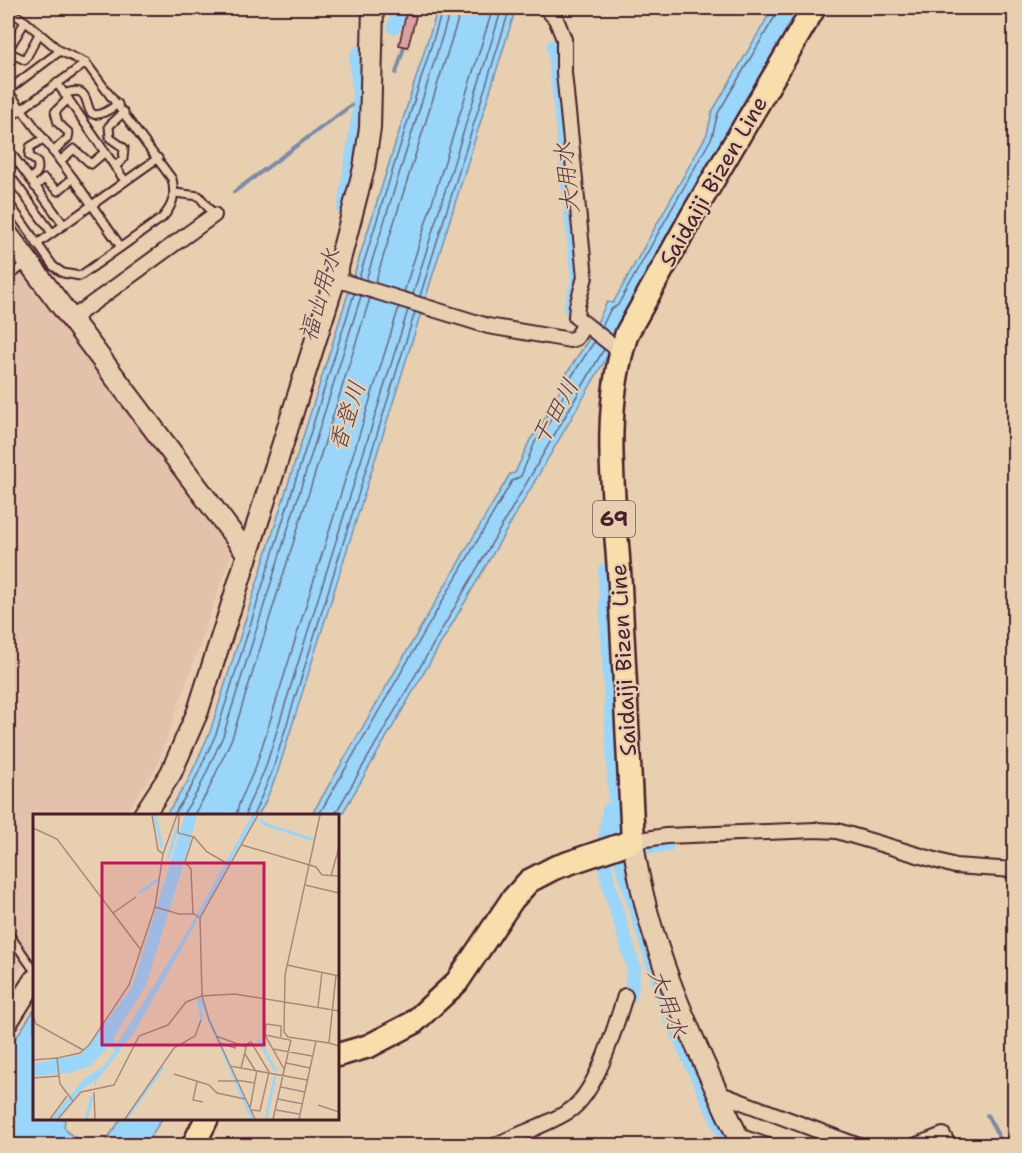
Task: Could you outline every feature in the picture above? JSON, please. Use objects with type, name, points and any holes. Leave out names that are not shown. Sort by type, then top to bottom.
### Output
[{"type":"main road","name":"Saidaiji Bizen Line","points":[[633,841],[620,583],[612,480],[612,404],[617,350],[806,10]]},
{"type":"main road","points":[[339,1055],[369,1046],[413,1023],[457,982],[512,900],[529,881],[554,868],[633,841]]},
{"type":"main road","points":[[193,1146],[206,1120]]},
{"type":"street","points":[[144,814],[171,773],[198,711],[247,553],[339,280],[364,168],[370,128],[373,8]]},
{"type":"street","points":[[546,8],[556,19],[564,39],[564,73],[585,277],[576,317],[617,350]]},
{"type":"street","points":[[71,319],[214,215]]},
{"type":"street","points":[[8,235],[247,553]]},
{"type":"street","points":[[339,280],[488,326],[570,340],[576,338],[587,326]]},
{"type":"street","points":[[768,1146],[740,1141],[718,1093],[673,991],[643,900],[633,841],[666,836],[837,831],[955,866],[1014,870]]},
{"type":"street","points":[[8,1021],[33,982]]},
{"type":"street","points":[[494,1146],[570,1110],[586,1095],[598,1071],[625,996]]},
{"type":"street","points":[[718,1093],[850,1144]]},
{"type":"street","points":[[914,1146],[943,1135],[949,1146]]},
{"type":"lane","points":[[8,14],[25,22],[60,51],[86,63],[158,158],[172,179],[175,193],[170,210],[162,218],[80,276],[63,273],[53,266],[8,202]]},
{"type":"lane","points":[[8,43],[11,45],[25,22]]},
{"type":"lane","points":[[8,52],[24,60],[39,34]]},
{"type":"lane","points":[[60,51],[8,90],[121,247]]},
{"type":"lane","points":[[8,119],[86,63]]},
{"type":"lane","points":[[57,83],[125,181]]},
{"type":"lane","points":[[53,152],[68,138],[69,133],[58,123],[55,112],[72,90],[82,92],[90,113],[94,115],[103,115],[118,104]]},
{"type":"lane","points":[[115,167],[123,159],[124,148],[110,138],[109,126],[124,112]]},
{"type":"lane","points":[[30,179],[38,173],[39,169],[37,162],[29,156],[30,147],[44,139]]},
{"type":"lane","points":[[8,149],[64,225]]},
{"type":"lane","points":[[60,161],[74,149],[91,164],[105,152]]},
{"type":"lane","points":[[38,244],[158,158]]},
{"type":"lane","points":[[8,173],[52,233]]},
{"type":"lane","points":[[36,187],[44,179],[58,191],[73,178]]},
{"type":"lane","points":[[175,193],[199,196],[214,215]]},
{"type":"lane","points":[[8,277],[28,262]]},
{"type":"lane","points":[[8,933],[33,969]]},
{"type":"shaded area","points":[[8,254],[232,552],[157,767],[125,814],[33,814],[33,950],[8,987]]},
{"type":"water","name":"香登川","points":[[438,8],[516,8],[277,774],[259,814],[166,814],[187,783],[210,732]]},
{"type":"water","name":"干田川","points":[[773,8],[806,8],[339,819],[339,814],[312,814],[510,474],[515,473],[530,440],[541,425],[562,386],[562,381],[590,337],[607,302],[613,303],[707,134],[712,112]]},
{"type":"water","points":[[33,1012],[33,1120],[65,1120],[64,1127],[67,1132],[94,1145],[8,1145],[8,1050]]},
{"type":"water","points":[[120,1120],[161,1120],[145,1145],[103,1145]]},
{"type":"building","points":[[406,14],[416,16],[408,47],[399,45]]},
{"type":"waterway","name":"福山用水","points":[[394,27],[401,8]]},
{"type":"waterway","points":[[432,13],[436,14]]},
{"type":"waterway","points":[[396,73],[405,44]]},
{"type":"waterway","name":"大用水","points":[[554,46],[578,281],[570,308]]},
{"type":"waterway","name":"福山用水","points":[[344,209],[360,107],[356,57],[360,52]]},
{"type":"waterway","points":[[234,192],[349,107],[363,100]]},
{"type":"waterway","name":"大用水","points":[[605,570],[617,837]]},
{"type":"waterway","points":[[604,846],[609,810]]},
{"type":"waterway","points":[[643,847],[667,845]]},
{"type":"waterway","name":"大用水","points":[[619,856],[669,1015],[729,1146]]},
{"type":"waterway","points":[[604,860],[609,886],[634,968],[630,997]]},
{"type":"waterway","points":[[987,1115],[1004,1146]]}]
